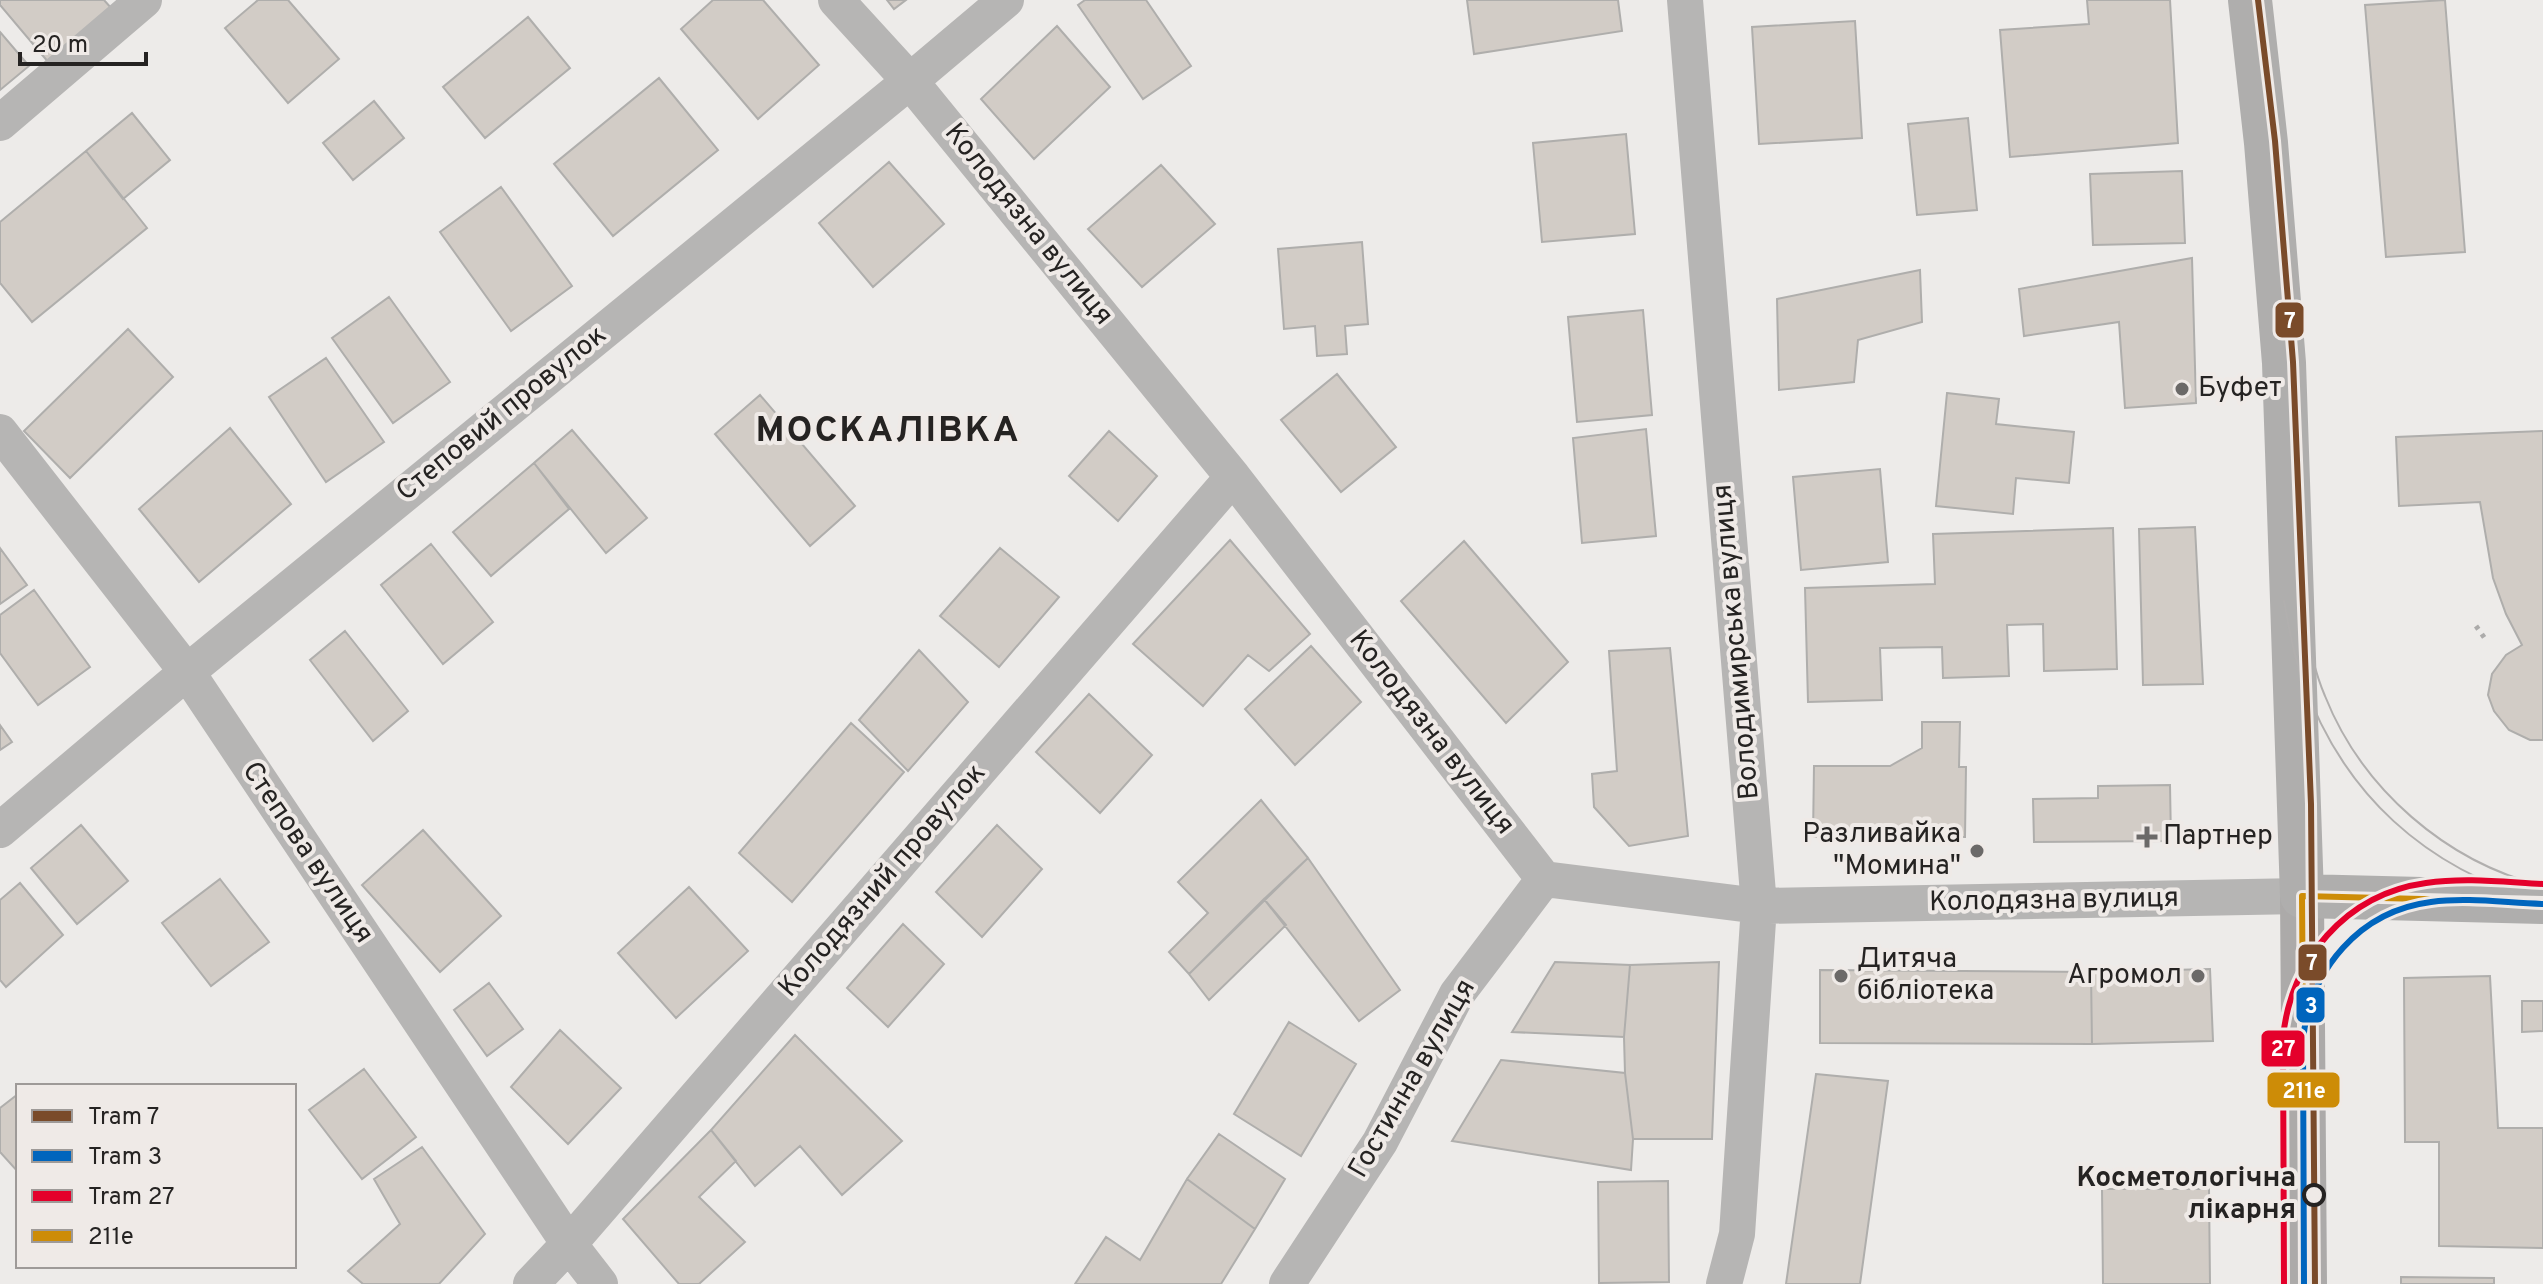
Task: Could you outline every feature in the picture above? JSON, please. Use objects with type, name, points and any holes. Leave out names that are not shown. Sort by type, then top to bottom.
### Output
[{"type":"main road","points":[[2250,0],[2266,143],[2284,363],[2302,896],[2543,902]]},
{"type":"street","points":[[0,123],[144,0]]},
{"type":"street","name":"Колодязна вулиця","points":[[836,0],[910,81],[1233,477],[1544,879],[1759,906],[2302,896]]},
{"type":"street","name":"Степовий провулок","points":[[0,830],[187,672],[1006,0]]},
{"type":"street","name":"Володимирська вулиця","points":[[1685,0],[1759,906],[1737,1234],[1724,1284]]},
{"type":"street","name":"Степова вулиця","points":[[0,432],[187,672],[569,1244],[600,1284]]},
{"type":"street","name":"Колодязний провулок","points":[[531,1284],[569,1244],[1233,477]]},
{"type":"street","name":"Гостинна вулиця","points":[[1287,1284],[1380,1142],[1457,994],[1544,879]]},
{"type":"street","points":[[2302,896],[2305,1284]]},
{"type":"path","points":[[2476,626],[2486,640]]},
{"type":"building","points":[[0,0],[104,0],[112,9],[49,63],[0,5]]},
{"type":"building","points":[[258,0],[288,0],[339,59],[288,103],[225,28]]},
{"type":"building","points":[[713,0],[763,0],[819,65],[758,119],[681,29]]},
{"type":"building","points":[[887,0],[906,0],[894,9]]},
{"type":"building","points":[[1085,0],[1146,0],[1191,66],[1143,99],[1078,5]]},
{"type":"building","points":[[1467,0],[1618,0],[1622,31],[1474,54]]},
{"type":"building","points":[[2087,0],[2170,0],[2178,143],[2010,157],[2000,30],[2089,24]]},
{"type":"building","points":[[2445,0],[2465,252],[2386,257],[2365,5]]},
{"type":"building","points":[[528,17],[570,68],[485,138],[443,87]]},
{"type":"building","points":[[1855,21],[1862,138],[1759,144],[1752,27]]},
{"type":"building","points":[[1057,26],[1110,87],[1034,159],[981,99]]},
{"type":"building","points":[[0,32],[29,66],[0,90]]},
{"type":"building","points":[[659,78],[718,150],[613,236],[554,164]]},
{"type":"building","points":[[374,101],[404,138],[353,180],[323,143]]},
{"type":"building","points":[[132,113],[170,160],[123,199],[86,151]]},
{"type":"building","points":[[1968,118],[1977,210],[1917,215],[1908,124]]},
{"type":"building","points":[[1626,134],[1635,234],[1542,242],[1533,143]]},
{"type":"building","points":[[86,151],[147,228],[32,322],[0,283],[0,222]]},
{"type":"building","points":[[889,162],[944,224],[873,287],[819,223]]},
{"type":"building","points":[[1161,165],[1215,224],[1142,287],[1088,229]]},
{"type":"building","points":[[2182,171],[2185,243],[2093,245],[2090,174]]},
{"type":"building","points":[[501,187],[572,286],[511,331],[440,232]]},
{"type":"building","points":[[1362,242],[1368,324],[1345,326],[1347,354],[1317,356],[1315,326],[1284,329],[1278,249]]},
{"type":"building","points":[[2192,258],[2196,403],[2125,408],[2119,322],[2024,336],[2019,289]]},
{"type":"building","points":[[1920,270],[1922,322],[1858,340],[1854,382],[1779,390],[1777,299]]},
{"type":"building","points":[[389,297],[450,382],[393,423],[332,338]]},
{"type":"building","points":[[1643,310],[1652,415],[1577,422],[1568,317]]},
{"type":"building","points":[[128,329],[173,377],[70,478],[24,431]]},
{"type":"building","points":[[326,358],[384,442],[326,482],[269,397]]},
{"type":"building","points":[[1337,374],[1396,447],[1341,492],[1281,420]]},
{"type":"building","points":[[1947,393],[1999,399],[1996,424],[2074,432],[2069,483],[2016,478],[2013,514],[1936,506]]},
{"type":"building","points":[[760,395],[855,506],[810,546],[715,434]]},
{"type":"building","points":[[230,428],[291,504],[199,582],[139,509]]},
{"type":"building","points":[[1646,429],[1656,536],[1582,543],[1573,438]]},
{"type":"building","points":[[572,430],[647,518],[606,553],[534,463]]},
{"type":"building","points":[[1109,431],[1157,476],[1118,521],[1069,476]]},
{"type":"building","points":[[2543,431],[2543,740],[2530,740],[2509,730],[2494,711],[2488,695],[2492,674],[2506,655],[2522,645],[2493,578],[2480,502],[2399,506],[2396,437]]},
{"type":"building","points":[[534,463],[569,509],[491,576],[453,532]]},
{"type":"building","points":[[1880,469],[1888,562],[1801,570],[1793,477]]},
{"type":"building","points":[[2195,527],[2203,684],[2143,685],[2139,529]]},
{"type":"building","points":[[2113,528],[2117,669],[2044,671],[2043,624],[2007,625],[2009,676],[1943,678],[1942,647],[1880,648],[1882,700],[1808,702],[1805,588],[1935,584],[1933,534]]},
{"type":"building","points":[[1230,540],[1310,634],[1269,671],[1248,655],[1203,706],[1133,644]]},
{"type":"building","points":[[1464,541],[1568,662],[1506,723],[1401,601]]},
{"type":"building","points":[[431,544],[493,622],[443,664],[381,585]]},
{"type":"building","points":[[0,548],[27,585],[0,604]]},
{"type":"building","points":[[1000,548],[1059,597],[999,667],[940,616]]},
{"type":"building","points":[[34,590],[90,667],[38,705],[0,653],[0,615]]},
{"type":"building","points":[[345,631],[408,711],[373,741],[310,660]]},
{"type":"building","points":[[1311,646],[1361,702],[1295,765],[1245,709]]},
{"type":"building","points":[[1670,648],[1688,836],[1629,846],[1594,807],[1592,774],[1617,771],[1609,651]]},
{"type":"building","points":[[919,650],[968,702],[908,771],[859,720]]},
{"type":"building","points":[[1089,694],[1152,755],[1100,813],[1036,752]]},
{"type":"building","points":[[1922,722],[1960,722],[1959,767],[1966,767],[1965,837],[1813,837],[1814,766],[1890,766],[1922,748]]},
{"type":"building","points":[[851,723],[904,772],[792,902],[739,853]]},
{"type":"building","points":[[0,725],[12,742],[0,750]]},
{"type":"building","points":[[2170,785],[2171,841],[2034,842],[2033,799],[2098,798],[2098,786]]},
{"type":"building","points":[[1261,800],[1308,858],[1189,974],[1169,952],[1208,913],[1178,882]]},
{"type":"building","points":[[81,825],[128,881],[77,924],[31,868]]},
{"type":"building","points":[[997,825],[1042,869],[982,937],[936,892]]},
{"type":"building","points":[[423,830],[501,916],[440,972],[362,885]]},
{"type":"building","points":[[1308,858],[1400,990],[1359,1021],[1264,899]]},
{"type":"building","points":[[220,879],[269,942],[211,986],[162,923]]},
{"type":"building","points":[[20,883],[63,935],[6,987],[0,980],[0,900]]},
{"type":"building","points":[[689,887],[748,951],[676,1018],[618,953]]},
{"type":"building","points":[[1264,899],[1286,925],[1209,1000],[1189,974]]},
{"type":"building","points":[[903,924],[944,964],[888,1027],[847,988]]},
{"type":"building","points":[[1555,962],[1630,965],[1624,1037],[1512,1032]]},
{"type":"building","points":[[1719,962],[1712,1139],[1633,1139],[1624,1037],[1630,965]]},
{"type":"building","points":[[2210,969],[2213,1041],[2092,1044],[2091,972]]},
{"type":"building","points":[[1820,970],[2091,972],[2092,1044],[1820,1043]]},
{"type":"building","points":[[2490,976],[2498,1128],[2543,1128],[2543,1248],[2439,1246],[2439,1142],[2405,1142],[2404,978]]},
{"type":"building","points":[[489,983],[523,1029],[487,1056],[454,1010]]},
{"type":"building","points":[[2522,1001],[2543,1001],[2543,1031],[2522,1032]]},
{"type":"building","points":[[1289,1022],[1356,1064],[1301,1156],[1234,1114]]},
{"type":"building","points":[[560,1030],[621,1088],[568,1144],[511,1087]]},
{"type":"building","points":[[795,1035],[902,1141],[842,1195],[800,1146],[755,1186],[711,1130]]},
{"type":"building","points":[[1501,1060],[1625,1073],[1633,1139],[1631,1170],[1452,1141]]},
{"type":"building","points":[[364,1069],[416,1137],[362,1179],[309,1110]]},
{"type":"building","points":[[1816,1074],[1888,1081],[1860,1284],[1786,1284]]},
{"type":"building","points":[[16,1096],[16,1170],[0,1152],[0,1108]]},
{"type":"building","points":[[711,1130],[736,1161],[699,1197],[745,1242],[699,1284],[679,1284],[623,1219]]},
{"type":"building","points":[[1219,1134],[1285,1179],[1255,1229],[1187,1179]]},
{"type":"building","points":[[422,1147],[485,1234],[439,1284],[363,1284],[348,1271],[400,1224],[374,1179]]},
{"type":"building","points":[[1187,1179],[1255,1229],[1221,1284],[1075,1284],[1106,1237],[1140,1260]]},
{"type":"building","points":[[1668,1181],[1669,1282],[1599,1283],[1598,1182]]},
{"type":"building","points":[[2102,1189],[2209,1189],[2210,1284],[2103,1284]]},
{"type":"building","points":[[2401,1277],[2494,1278],[2494,1284],[2401,1284]]},
{"type":"tram line","name":"7","points":[[2258,0],[2275,141],[2293,362],[2311,804],[2315,1284]]},
{"type":"tram line","points":[[2284,601],[2299,669],[2319,720],[2340,757],[2365,791],[2394,821],[2426,847],[2501,888],[2543,902]]},
{"type":"tram line","points":[[2302,608],[2314,664],[2325,696],[2361,762],[2385,791],[2441,840],[2507,875],[2543,886]]},
{"type":"tram line","name":"27","points":[[2284,1284],[2283,1038],[2297,982],[2310,958],[2327,935],[2347,916],[2397,890],[2455,880],[2543,884]]},
{"type":"tram line","name":"3","points":[[2304,1284],[2303,1040],[2316,990],[2328,968],[2361,931],[2382,917],[2405,908],[2459,900],[2543,904]]},
{"type":"transit line","name":"211е","points":[[2302,896],[2305,1284]]},
{"type":"transit line","name":"211е","points":[[2302,896],[2543,902]]},
{"type":"place","name":"Буфет","points":[[2182,389]]},
{"type":"place","name":"Партнер","points":[[2147,837]]},
{"type":"place","name":"Разливайка \"Момина\"","points":[[1977,851]]},
{"type":"place","name":"Дитяча бібліотека","points":[[1841,976]]},
{"type":"place","name":"Агромол","points":[[2198,976]]},
{"type":"place","name":"Косметологічна лікарня","points":[[2314,1195]]},
{"type":"district","name":"МОСКАЛІВКА","points":[[888,432]]}]
